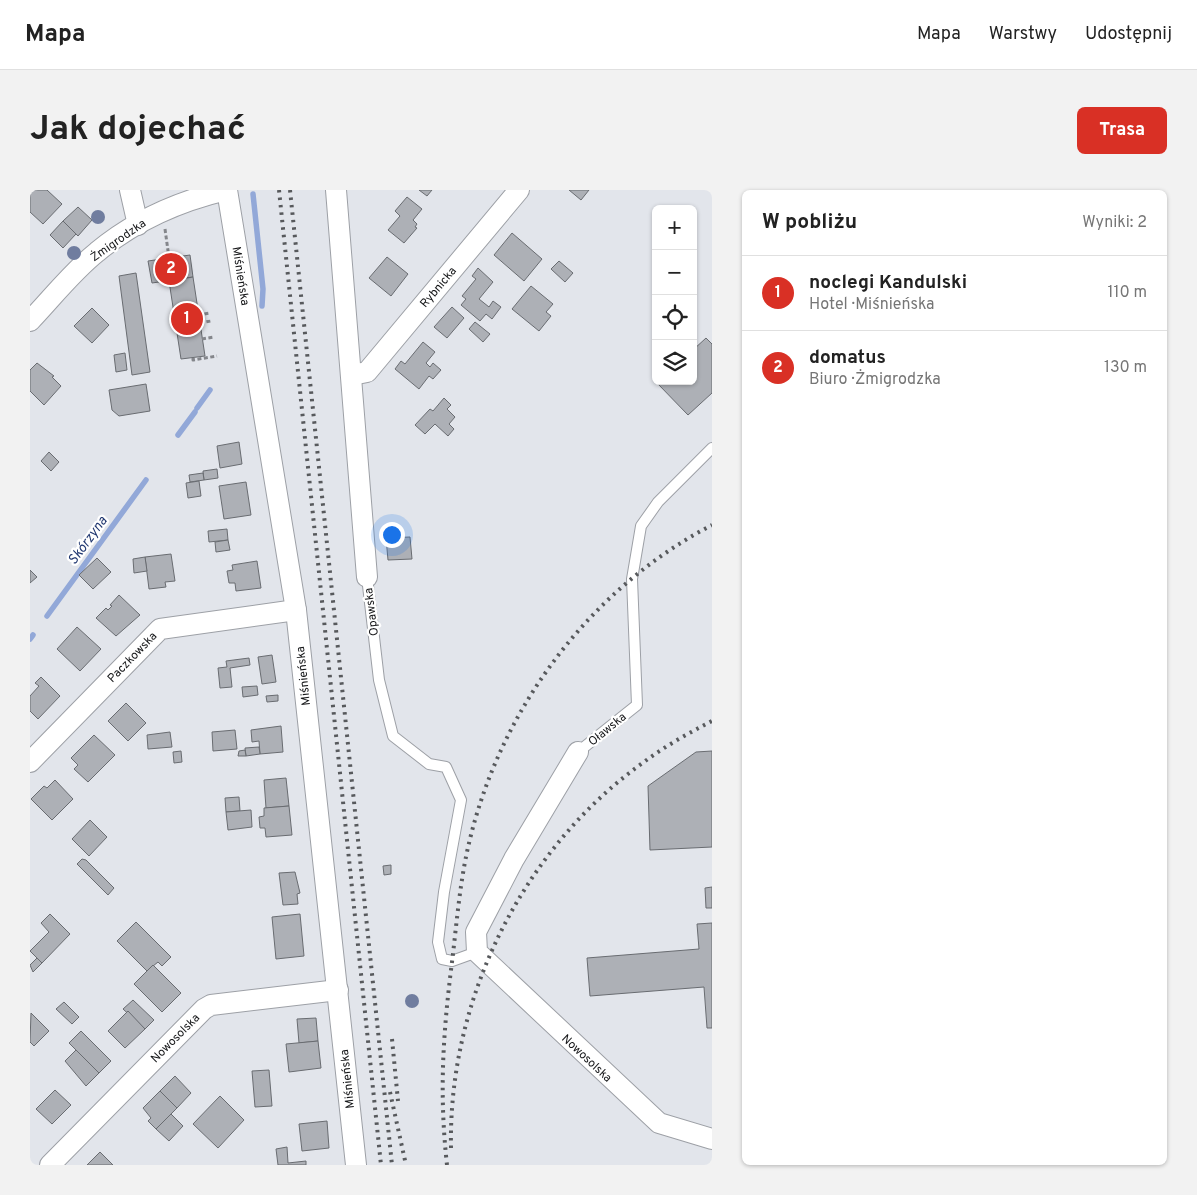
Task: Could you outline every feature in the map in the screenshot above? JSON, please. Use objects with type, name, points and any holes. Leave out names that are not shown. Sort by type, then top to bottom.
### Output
[{"type":"street","points":[[130,190],[138,225]]},
{"type":"street","name":"Żmigrodzka","points":[[30,321],[96,252],[158,213],[198,197],[227,190]]},
{"type":"street","name":"Miśnieńska","points":[[227,190],[296,610],[356,1165]]},
{"type":"street","name":"Opawska","points":[[336,190],[367,577]]},
{"type":"street","name":"Rybnicka","points":[[352,375],[367,372],[519,190]]},
{"type":"street","name":"Paczkowska","points":[[30,762],[160,629],[296,610]]},
{"type":"street","name":"Oławska","points":[[477,952],[476,932],[514,859],[578,752]]},
{"type":"street","name":"Nowosolska","points":[[477,952],[659,1123],[712,1140]]},
{"type":"street","name":"Nowosolska","points":[[50,1165],[204,1009],[211,1005],[338,990]]},
{"type":"lane","name":"Oławska","points":[[578,752],[637,705],[632,579],[641,526],[658,502],[712,448]]},
{"type":"lane","name":"Opawska","points":[[367,577],[379,680],[393,736],[429,764],[446,767],[461,800],[444,892],[438,942],[442,959],[452,961],[477,952]]},
{"type":"path","points":[[165,226],[169,258]]},
{"type":"path","points":[[198,315],[210,313]]},
{"type":"path","points":[[200,323],[211,321]]},
{"type":"path","points":[[202,339],[214,337]]},
{"type":"path","points":[[193,358],[193,360],[217,356]]},
{"type":"building","points":[[30,190],[47,190],[62,204],[43,224],[30,212]]},
{"type":"building","points":[[419,190],[432,190],[427,196]]},
{"type":"building","points":[[569,190],[589,190],[581,200]]},
{"type":"building","points":[[407,197],[422,209],[413,220],[417,224],[415,227],[417,228],[404,243],[388,230],[400,216],[395,211]]},
{"type":"building","points":[[78,207],[92,220],[78,236],[63,221]]},
{"type":"building","points":[[63,221],[76,234],[63,248],[50,235]]},
{"type":"building","points":[[512,233],[542,259],[524,281],[494,255]]},
{"type":"building","points":[[190,255],[193,277],[152,283],[148,261]]},
{"type":"building","points":[[387,257],[408,274],[391,296],[369,278]]},
{"type":"building","points":[[559,261],[573,273],[565,282],[551,269]]},
{"type":"building","points":[[478,268],[493,282],[479,299],[489,307],[493,301],[501,307],[492,319],[486,314],[480,321],[461,305],[466,299],[462,296],[476,279],[472,276]]},
{"type":"building","points":[[136,273],[150,372],[132,375],[119,276]]},
{"type":"building","points":[[193,277],[205,356],[181,359],[169,281]]},
{"type":"building","points":[[531,286],[553,304],[546,312],[551,316],[539,331],[512,309]]},
{"type":"building","points":[[452,307],[464,318],[447,338],[434,327]]},
{"type":"building","points":[[92,308],[109,325],[92,343],[74,326]]},
{"type":"building","points":[[475,322],[490,334],[483,342],[469,329]]},
{"type":"building","points":[[706,338],[712,344],[712,393],[688,415],[659,385],[697,385],[697,346]]},
{"type":"building","points":[[423,342],[435,352],[426,363],[430,367],[433,363],[441,370],[433,379],[429,376],[419,389],[395,369],[401,361],[405,364]]},
{"type":"building","points":[[125,353],[127,370],[116,372],[114,355]]},
{"type":"building","points":[[37,363],[54,376],[52,377],[61,386],[44,405],[30,391],[30,370]]},
{"type":"building","points":[[146,384],[150,411],[119,416],[112,410],[109,390]]},
{"type":"building","points":[[444,398],[451,405],[447,409],[455,417],[449,424],[454,429],[448,436],[435,424],[425,434],[415,425],[430,409],[433,411]]},
{"type":"building","points":[[239,442],[242,464],[220,468],[217,446]]},
{"type":"building","points":[[49,452],[59,462],[51,471],[41,461]]},
{"type":"building","points":[[217,469],[218,478],[204,480],[203,471]]},
{"type":"building","points":[[203,473],[204,480],[190,482],[189,475]]},
{"type":"building","points":[[199,481],[201,496],[188,498],[186,483]]},
{"type":"building","points":[[246,482],[251,515],[224,519],[219,486]]},
{"type":"building","points":[[227,529],[228,540],[209,542],[208,531]]},
{"type":"building","points":[[410,537],[412,559],[388,560],[386,538]]},
{"type":"building","points":[[228,540],[230,550],[216,552],[215,542]]},
{"type":"building","points":[[171,554],[175,581],[165,582],[166,587],[149,589],[145,557]]},
{"type":"building","points":[[145,557],[147,571],[134,573],[133,559]]},
{"type":"building","points":[[97,558],[111,572],[93,589],[79,575]]},
{"type":"building","points":[[257,561],[261,588],[236,591],[235,583],[229,583],[227,571],[233,570],[232,565]]},
{"type":"building","points":[[30,570],[37,577],[30,583]]},
{"type":"building","points":[[119,595],[140,615],[116,636],[96,618],[106,608],[108,610],[112,606],[110,605]]},
{"type":"building","points":[[77,627],[101,649],[80,671],[57,649]]},
{"type":"building","points":[[272,655],[276,682],[262,684],[258,657]]},
{"type":"building","points":[[249,658],[250,665],[230,668],[232,687],[220,688],[218,668],[227,667],[226,661]]},
{"type":"building","points":[[41,677],[60,696],[38,719],[30,711],[30,696],[39,686],[35,683]]},
{"type":"building","points":[[257,686],[258,695],[243,697],[242,687]]},
{"type":"building","points":[[278,695],[278,701],[267,702],[266,696]]},
{"type":"building","points":[[126,703],[146,723],[128,741],[108,721]]},
{"type":"building","points":[[281,726],[283,752],[260,754],[259,741],[252,742],[251,730]]},
{"type":"building","points":[[235,730],[237,749],[213,751],[212,732]]},
{"type":"building","points":[[170,732],[172,747],[148,749],[147,735]]},
{"type":"building","points":[[94,735],[115,755],[88,782],[74,769],[78,765],[71,758]]},
{"type":"building","points":[[259,747],[260,754],[246,756],[245,748]]},
{"type":"building","points":[[245,750],[246,756],[238,756],[239,751]]},
{"type":"building","points":[[181,751],[182,762],[174,763],[173,752]]},
{"type":"building","points":[[712,751],[712,847],[650,850],[648,786],[696,752]]},
{"type":"building","points":[[286,778],[289,806],[266,808],[264,780]]},
{"type":"building","points":[[55,780],[73,799],[52,820],[31,799],[44,786],[47,788]]},
{"type":"building","points":[[239,797],[240,811],[226,812],[225,798]]},
{"type":"building","points":[[289,806],[292,835],[266,837],[265,828],[260,828],[259,817],[264,816],[264,808]]},
{"type":"building","points":[[251,810],[252,827],[228,830],[226,812]]},
{"type":"building","points":[[90,820],[107,837],[89,856],[72,839]]},
{"type":"building","points":[[82,859],[86,860],[114,888],[108,895],[77,864]]},
{"type":"building","points":[[391,865],[391,874],[384,875],[383,866]]},
{"type":"building","points":[[295,872],[300,893],[297,894],[298,904],[283,905],[279,873]]},
{"type":"building","points":[[712,887],[712,908],[706,908],[705,888]]},
{"type":"building","points":[[50,914],[70,934],[42,963],[30,951],[49,932],[41,923]]},
{"type":"building","points":[[300,914],[304,956],[276,959],[272,917]]},
{"type":"building","points":[[136,922],[171,957],[162,966],[158,962],[147,971],[117,941]]},
{"type":"building","points":[[712,923],[712,1028],[707,1028],[704,987],[590,996],[587,958],[699,949],[697,924]]},
{"type":"building","points":[[37,958],[42,963],[33,972],[30,965]]},
{"type":"building","points":[[153,965],[181,993],[162,1012],[134,984]]},
{"type":"building","points":[[133,1000],[154,1020],[145,1029],[123,1009]]},
{"type":"building","points":[[64,1002],[79,1017],[72,1024],[56,1009]]},
{"type":"building","points":[[128,1011],[145,1029],[125,1048],[108,1031]]},
{"type":"building","points":[[31,1013],[49,1031],[34,1046],[30,1042]]},
{"type":"building","points":[[316,1018],[318,1041],[299,1043],[297,1019]]},
{"type":"building","points":[[81,1031],[111,1061],[99,1073],[69,1043]]},
{"type":"building","points":[[318,1041],[321,1068],[289,1072],[286,1044]]},
{"type":"building","points":[[76,1050],[99,1073],[86,1086],[65,1061]]},
{"type":"building","points":[[269,1070],[272,1106],[255,1107],[252,1071]]},
{"type":"building","points":[[175,1076],[191,1093],[177,1108],[160,1091]]},
{"type":"building","points":[[55,1090],[71,1105],[52,1124],[36,1109]]},
{"type":"building","points":[[160,1091],[177,1108],[156,1129],[148,1121],[151,1118],[143,1108]]},
{"type":"building","points":[[220,1096],[244,1120],[218,1148],[193,1124]]},
{"type":"building","points":[[171,1114],[183,1126],[169,1141],[156,1129]]},
{"type":"building","points":[[327,1121],[329,1148],[302,1151],[299,1124]]},
{"type":"building","points":[[287,1147],[288,1163],[306,1161],[306,1165],[278,1165],[276,1149]]},
{"type":"building","points":[[100,1152],[113,1165],[87,1165]]},
{"type":"waterway","name":"Skórzyna","points":[[253,194],[263,289],[262,306]]},
{"type":"waterway","name":"Skórzyna","points":[[197,408],[210,390]]},
{"type":"waterway","name":"Skórzyna","points":[[178,435],[195,412]]},
{"type":"waterway","name":"Skórzyna","points":[[47,616],[146,480]]},
{"type":"waterway","name":"Skórzyna","points":[[30,639],[33,635]]},
{"type":"railway","points":[[279,190],[381,1165]]},
{"type":"railway","points":[[290,190],[392,1165]]},
{"type":"railway","points":[[447,1165],[443,1113],[443,1063],[446,1014],[457,916],[470,839],[485,790],[504,743],[529,698],[558,656],[591,617],[628,582],[668,551],[712,525]]},
{"type":"railway","points":[[451,1148],[453,1092],[463,1037],[479,983],[501,931],[529,883],[562,838],[601,797],[652,756],[712,721]]},
{"type":"railway","points":[[392,1039],[398,1101]]},
{"type":"railway","points":[[390,1092],[406,1165]]},
{"type":"place","name":"domatus","points":[[171,269]]},
{"type":"place","name":"noclegi Kandulski","points":[[187,319]]}]
